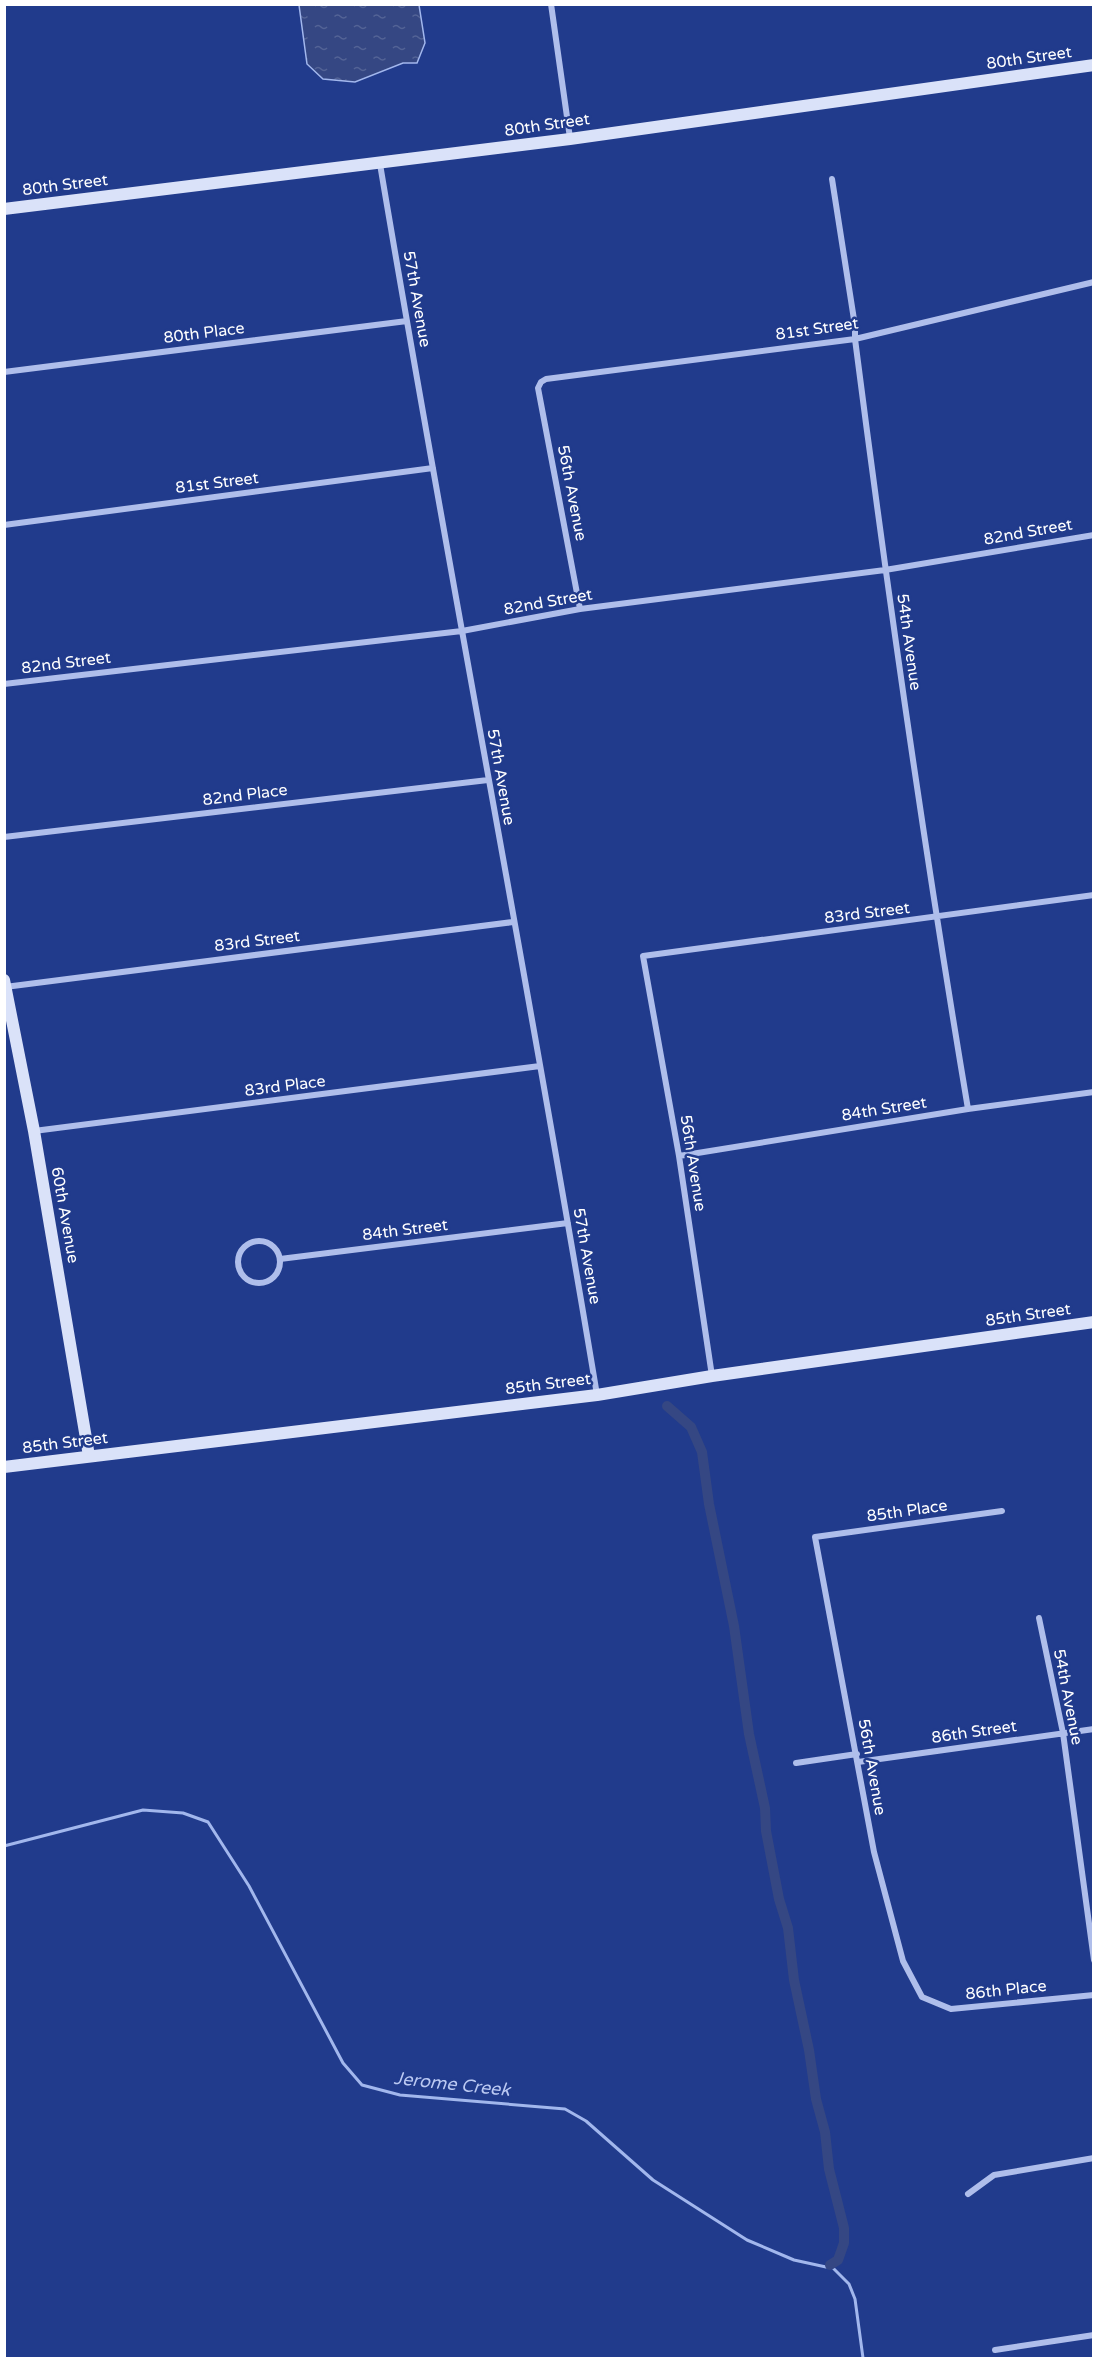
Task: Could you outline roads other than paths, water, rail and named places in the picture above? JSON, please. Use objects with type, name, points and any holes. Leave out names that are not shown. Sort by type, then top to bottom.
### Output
[{"type":"street","points":[[551,4],[570,139]]},
{"type":"street","name":"80th Street","points":[[4,209],[570,139],[1094,65]]},
{"type":"street","name":"57th Avenue","points":[[380,164],[597,1395]]},
{"type":"street","name":"54th Avenue","points":[[832,179],[855,326],[885,570],[936,917],[968,1109]]},
{"type":"street","name":"81st Street","points":[[540,382],[855,339],[1094,282]]},
{"type":"street","name":"80th Place","points":[[4,372],[407,321]]},
{"type":"street","name":"56th Avenue","points":[[540,382],[538,388],[580,609]]},
{"type":"street","name":"81st Street","points":[[4,525],[433,468]]},
{"type":"street","name":"82nd Street","points":[[4,684],[462,631],[580,609],[885,570],[1094,535]]},
{"type":"street","name":"82nd Place","points":[[4,837],[488,780]]},
{"type":"street","name":"83rd Street","points":[[643,956],[1094,896]]},
{"type":"street","name":"83rd Street","points":[[5,985],[513,922]]},
{"type":"street","name":"56th Avenue","points":[[643,956],[679,1156],[712,1376]]},
{"type":"street","name":"60th Avenue","points":[[5,985],[34,1131],[89,1456]]},
{"type":"street","name":"83rd Place","points":[[34,1131],[540,1066]]},
{"type":"street","name":"84th Street","points":[[679,1156],[968,1109],[1094,1092]]},
{"type":"street","name":"84th Street","points":[[280,1259],[568,1223]]},
{"type":"street","points":[[255,1241],[262,1241],[274,1247],[280,1259],[278,1273],[267,1282],[253,1282],[241,1274],[240,1253],[255,1241]]},
{"type":"street","name":"85th Street","points":[[4,1467],[597,1395],[712,1376],[1094,1322]]},
{"type":"street","name":"85th Place","points":[[815,1537],[1002,1511]]},
{"type":"street","name":"56th Avenue","points":[[815,1537],[874,1852],[903,1961],[922,1997]]},
{"type":"street","name":"54th Avenue","points":[[1039,1618],[1063,1733],[1094,1960]]},
{"type":"street","name":"86th Street","points":[[796,1763],[857,1758],[1094,1729]]},
{"type":"street","name":"86th Place","points":[[922,1997],[951,2009],[1094,1995]]},
{"type":"street","points":[[968,2194],[994,2175],[1094,2158]]},
{"type":"street","points":[[995,2350],[1094,2335]]},
{"type":"water","points":[[299,5],[419,5],[425,43],[417,63],[403,63],[355,82],[323,79],[307,64]]},
{"type":"waterway","points":[[667,1406],[691,1427],[702,1452],[709,1504],[734,1626],[749,1734],[765,1808],[766,1831],[779,1899],[788,1928],[794,1980],[809,2050],[816,2099],[825,2132],[829,2169],[844,2228],[844,2243],[838,2260],[830,2265]]},
{"type":"waterway","name":"Jerome Creek","points":[[4,1846],[143,1810],[183,1813],[208,1822],[249,1886],[343,2063],[362,2085],[400,2095],[565,2109],[586,2121],[653,2180],[747,2240],[794,2260],[826,2267],[830,2265],[849,2284],[855,2299],[863,2358]]}]
